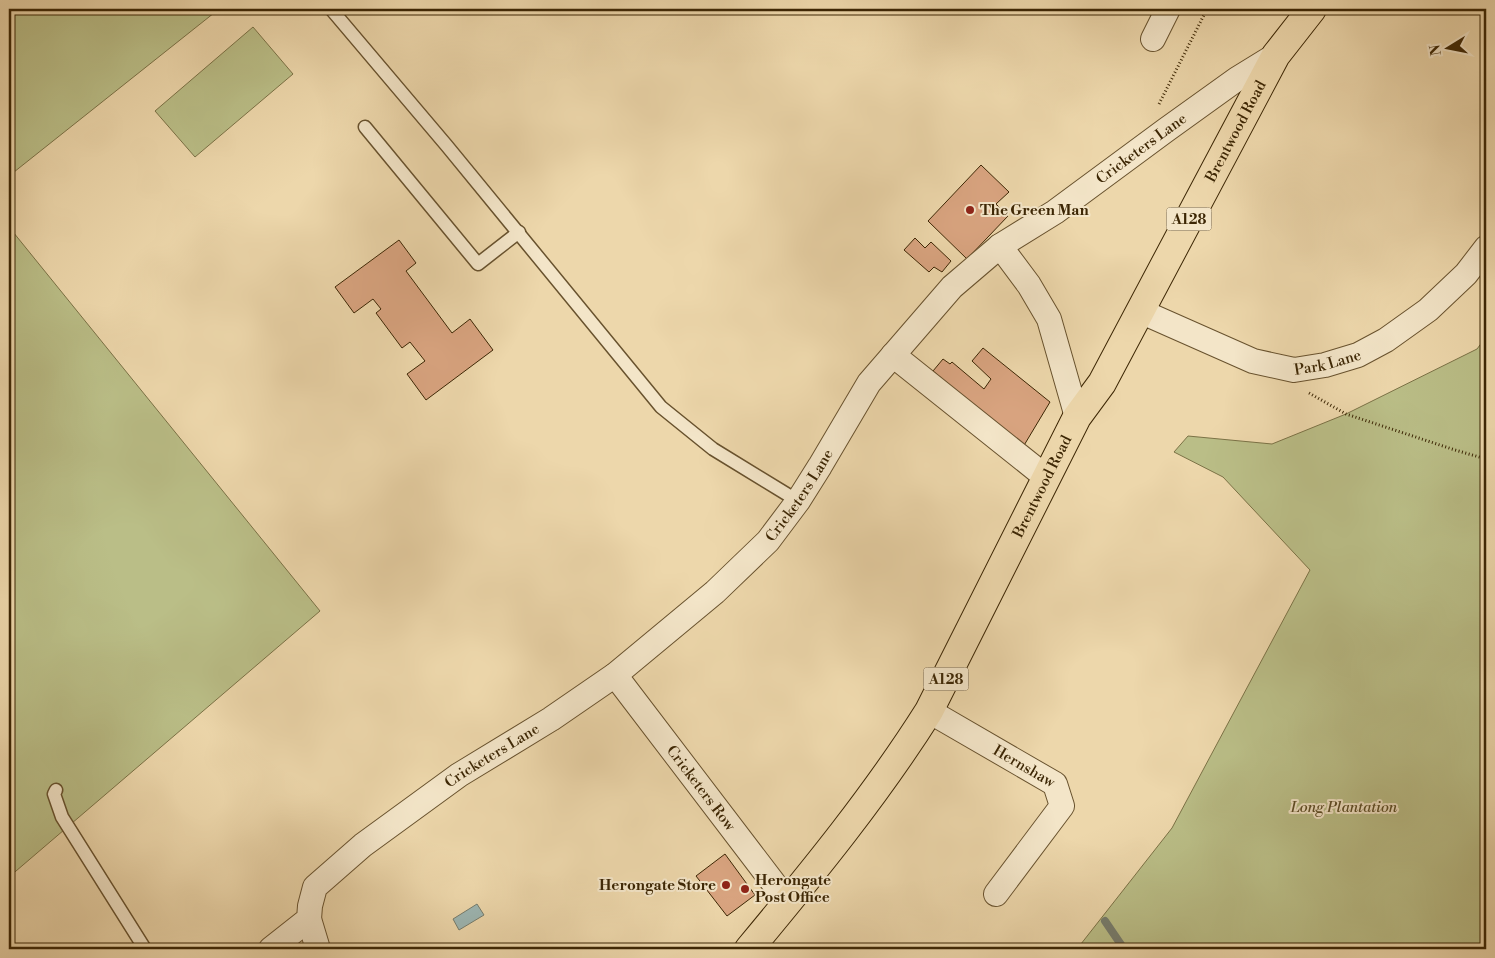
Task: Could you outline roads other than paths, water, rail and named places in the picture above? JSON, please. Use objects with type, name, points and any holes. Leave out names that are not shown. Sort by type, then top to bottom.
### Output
[{"type":"main road","name":"Brentwood Road","points":[[749,949],[848,826],[903,752],[929,711],[1077,417],[1102,383],[1276,55],[1312,9]]},
{"type":"street","points":[[1153,39],[1168,9]]},
{"type":"street","name":"Cricketers Lane","points":[[318,949],[309,919],[315,886],[363,845],[459,775],[616,675],[715,592],[768,541],[820,466],[869,383],[952,287],[1000,246],[1055,212],[1237,79],[1276,55]]},
{"type":"street","points":[[1000,246],[1029,285],[1049,319],[1077,417]]},
{"type":"street","name":"Park Lane","points":[[1140,311],[1253,361],[1294,370],[1325,365],[1358,355],[1386,340],[1428,310],[1466,274],[1486,248]]},
{"type":"street","points":[[893,355],[1047,478]]},
{"type":"street","name":"Cricketers Row","points":[[616,675],[788,902]]},
{"type":"street","name":"Hernshaw","points":[[929,711],[1055,784],[1062,806],[996,894]]},
{"type":"street","points":[[271,949],[309,919]]},
{"type":"lane","points":[[331,9],[519,232],[662,406],[713,449],[798,500]]},
{"type":"lane","points":[[365,127],[478,264],[519,232]]},
{"type":"lane","points":[[56,790],[54,794],[62,817],[145,949]]},
{"type":"water","points":[[477,904],[484,915],[459,930],[453,919]]},
{"type":"waterway","points":[[1105,921],[1124,949]]},
{"type":"place","name":"The Green Man","points":[[970,210]]},
{"type":"place","name":"Herongate Store","points":[[726,885]]},
{"type":"place","name":"Herongate Post Office","points":[[745,889]]},
{"type":"park label","name":"Long Plantation","points":[[1344,807]]}]
